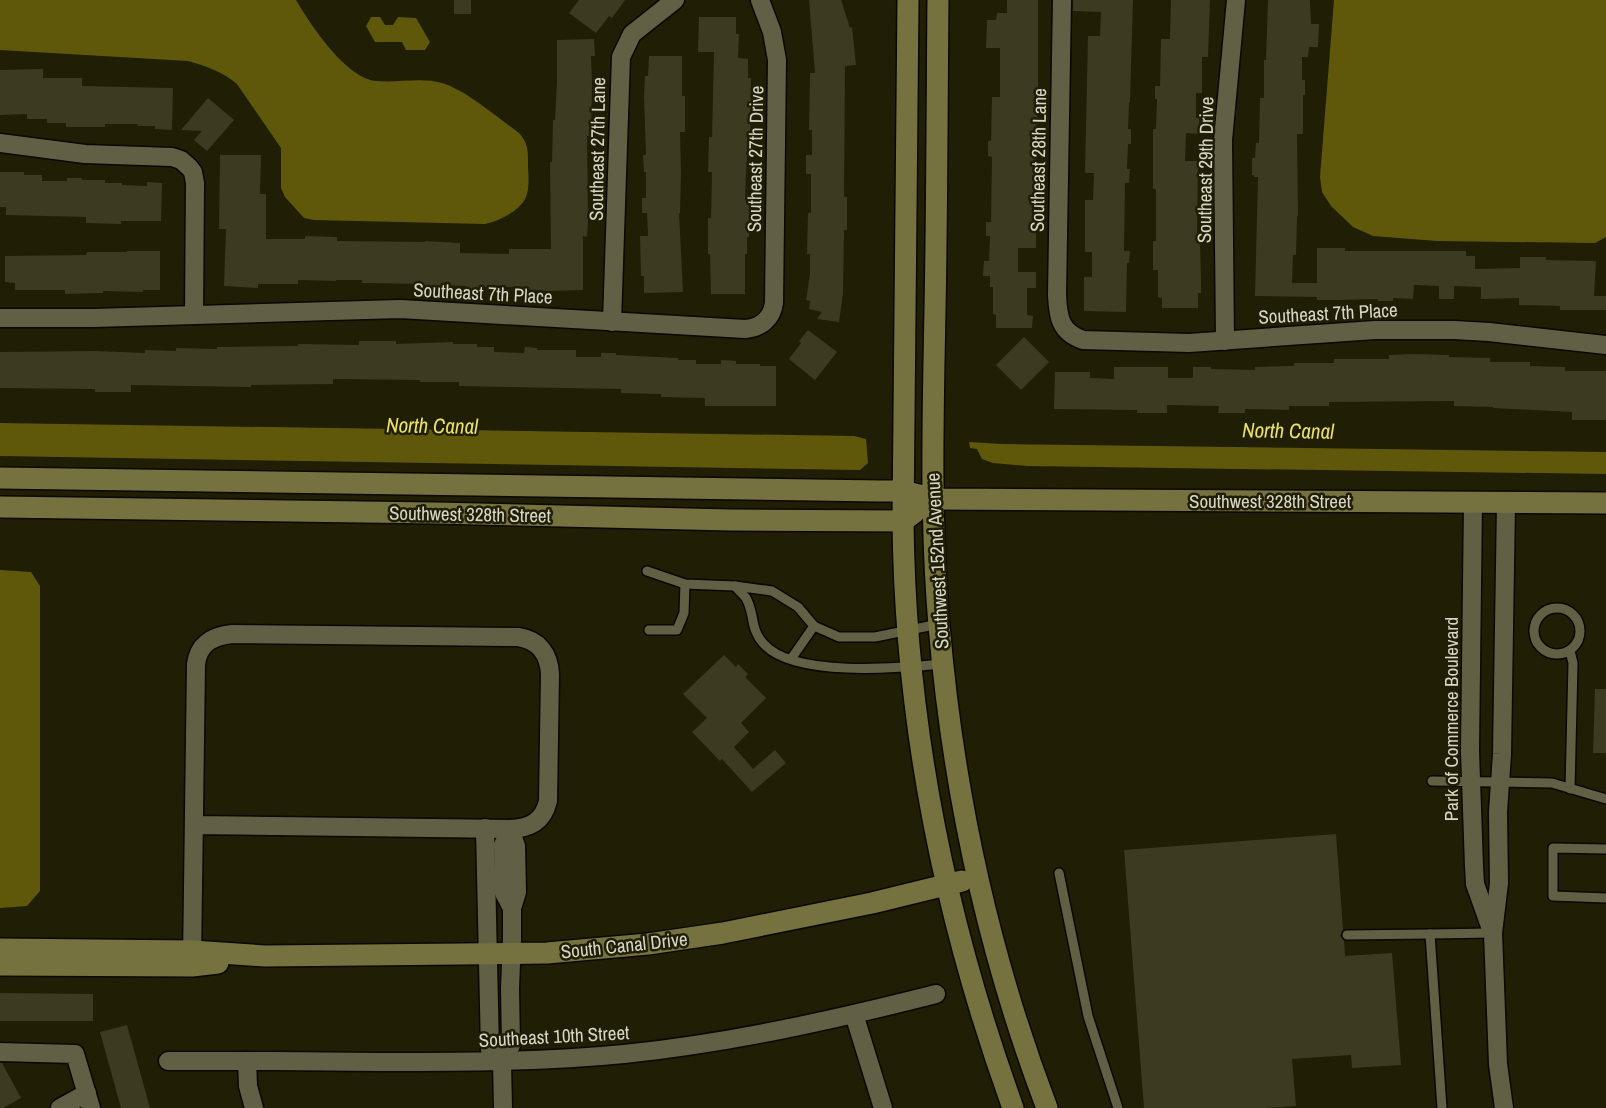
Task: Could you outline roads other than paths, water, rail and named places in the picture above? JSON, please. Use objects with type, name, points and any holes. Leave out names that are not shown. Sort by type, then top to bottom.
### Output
[{"type":"street","name":"Southeast 27th Lane","points":[[612,322],[621,57],[632,34],[675,0]]},
{"type":"street","name":"Southeast 27th Drive","points":[[760,0],[772,32],[778,76],[774,303],[766,320]]},
{"type":"street","name":"Southwest 152nd Avenue","points":[[908,0],[903,521],[911,667],[928,788],[948,885],[970,976],[1013,1108]]},
{"type":"street","name":"Southwest 152nd Avenue","points":[[938,0],[933,465],[939,624],[957,772],[977,877],[1009,994],[1046,1108]]},
{"type":"street","name":"Southeast 28th Lane","points":[[1060,321],[1057,295],[1062,0]]},
{"type":"street","name":"Southeast 29th Drive","points":[[1225,341],[1223,141],[1236,0]]},
{"type":"street","points":[[0,142],[85,154],[166,156],[177,158],[186,164],[193,172],[195,183],[194,315]]},
{"type":"street","name":"Southeast 7th Place","points":[[0,318],[412,309],[744,329],[754,328],[766,320]]},
{"type":"street","name":"Southeast 7th Place","points":[[1060,321],[1069,334],[1083,340],[1189,343],[1375,330],[1427,330],[1489,332],[1606,345]]},
{"type":"street","name":"Southwest 328th Street","points":[[0,478],[903,491],[934,499],[1606,503]]},
{"type":"street","points":[[903,521],[934,499]]},
{"type":"street","name":"Park of Commerce Boulevard","points":[[1473,502],[1471,782],[1475,884],[1493,933]]},
{"type":"street","name":"Park of Commerce Boulevard","points":[[1504,1108],[1498,1064],[1493,933],[1499,883],[1498,812],[1502,754],[1506,503]]},
{"type":"street","name":"Southwest 328th Street","points":[[0,507],[903,521]]},
{"type":"street","points":[[192,958],[196,664],[200,649],[211,639],[232,634],[518,637],[533,641],[544,651],[549,666],[548,802],[538,821],[523,828],[510,829],[195,825]]},
{"type":"street","points":[[485,828],[490,1050],[502,1062]]},
{"type":"street","points":[[503,1108],[502,1062],[511,1045],[512,908],[517,892],[516,846],[510,829]]},
{"type":"street","name":"South Canal Drive","points":[[0,965],[265,956],[488,955],[579,951],[681,940],[800,919],[977,877]]},
{"type":"street","name":"South Canal Drive","points":[[0,949],[192,958]]},
{"type":"street","name":"Southeast 10th Street","points":[[168,1061],[502,1062],[612,1055],[767,1032],[936,994]]},
{"type":"street","points":[[854,1014],[883,1108]]},
{"type":"street","points":[[489,1019],[511,1019]]},
{"type":"street","points":[[0,1052],[75,1054],[89,1100],[60,1108]]},
{"type":"street","points":[[247,1061],[248,1086],[254,1108]]},
{"type":"lane","points":[[647,571],[685,584],[735,586],[772,592],[798,607],[814,626],[839,637],[875,637],[939,624]]},
{"type":"lane","points":[[649,630],[677,630],[684,613],[685,584]]},
{"type":"lane","points":[[735,586],[746,598],[755,634],[766,647],[791,659],[835,668],[943,664]]},
{"type":"lane","points":[[1558,608],[1576,618],[1581,632],[1570,651],[1564,654],[1549,653],[1538,645],[1535,624],[1544,612],[1558,608]]},
{"type":"lane","points":[[791,659],[814,626]]},
{"type":"lane","points":[[1570,651],[1573,663],[1570,789]]},
{"type":"lane","points":[[1432,780],[1552,783],[1606,799]]},
{"type":"lane","points":[[1606,849],[1553,848],[1553,896],[1606,898]]},
{"type":"lane","points":[[1059,873],[1088,1016],[1118,1108]]},
{"type":"lane","points":[[1348,935],[1493,933]]},
{"type":"lane","points":[[1430,934],[1442,1108]]},
{"type":"water label","name":"North Canal","points":[[432,426]]},
{"type":"water label","name":"North Canal","points":[[1288,431]]}]
